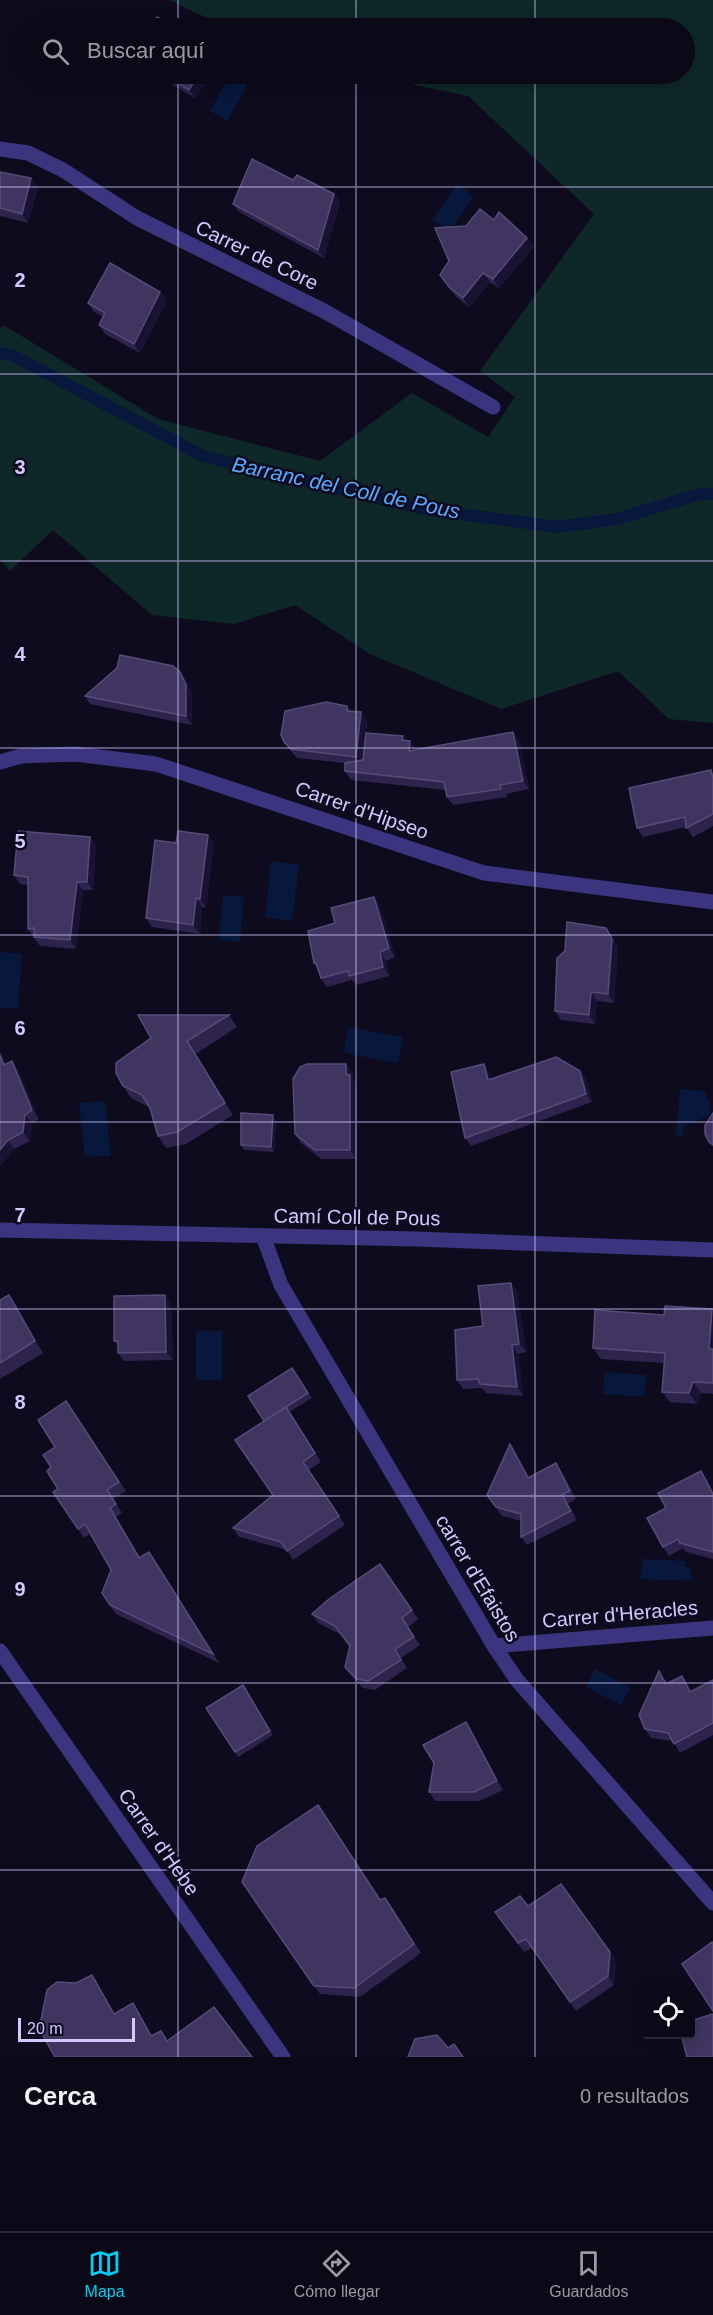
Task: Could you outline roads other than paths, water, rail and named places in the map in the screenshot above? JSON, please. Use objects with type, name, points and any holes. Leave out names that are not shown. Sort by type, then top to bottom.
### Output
[{"type":"street","name":"Carrer de Core","points":[[0,149],[28,153],[63,170],[137,218],[324,311],[493,407]]},
{"type":"street","name":"Carrer d'Hipseo","points":[[0,762],[21,756],[75,754],[156,764],[484,873],[713,902]]},
{"type":"street","name":"Camí Coll de Pous","points":[[0,1230],[713,1250]]},
{"type":"street","name":"carrer d'Efaistos","points":[[263,1236],[281,1285],[494,1646],[517,1680],[713,1903]]},
{"type":"street","name":"Carrer d'Heracles","points":[[494,1646],[713,1628]]},
{"type":"street","name":"Carrer d'Hebe","points":[[0,1652],[284,2057]]},
{"type":"water","points":[[225,84],[247,85],[227,121],[210,111]]},
{"type":"water","points":[[458,184],[474,197],[449,232],[432,219]]},
{"type":"water","points":[[271,861],[299,865],[292,921],[265,917]]},
{"type":"water","points":[[223,895],[244,897],[240,942],[219,940]]},
{"type":"water","points":[[0,952],[22,954],[18,1009],[0,1008]]},
{"type":"water","points":[[348,1027],[403,1037],[398,1063],[344,1053]]},
{"type":"water","points":[[680,1089],[704,1091],[710,1102],[709,1116],[684,1126],[683,1136],[676,1135]]},
{"type":"water","points":[[105,1101],[111,1156],[85,1157],[79,1103]]},
{"type":"water","points":[[196,1331],[222,1331],[222,1380],[196,1380]]},
{"type":"water","points":[[605,1372],[646,1375],[644,1397],[603,1394]]},
{"type":"water","points":[[642,1559],[686,1561],[686,1567],[690,1569],[692,1578],[688,1581],[641,1579]]},
{"type":"water","points":[[595,1669],[631,1688],[621,1705],[586,1687]]},
{"type":"waterway","name":"Barranc del Coll de Pous","points":[[0,353],[12,355],[203,456],[423,509],[557,527],[617,519],[700,494],[713,494]]}]
